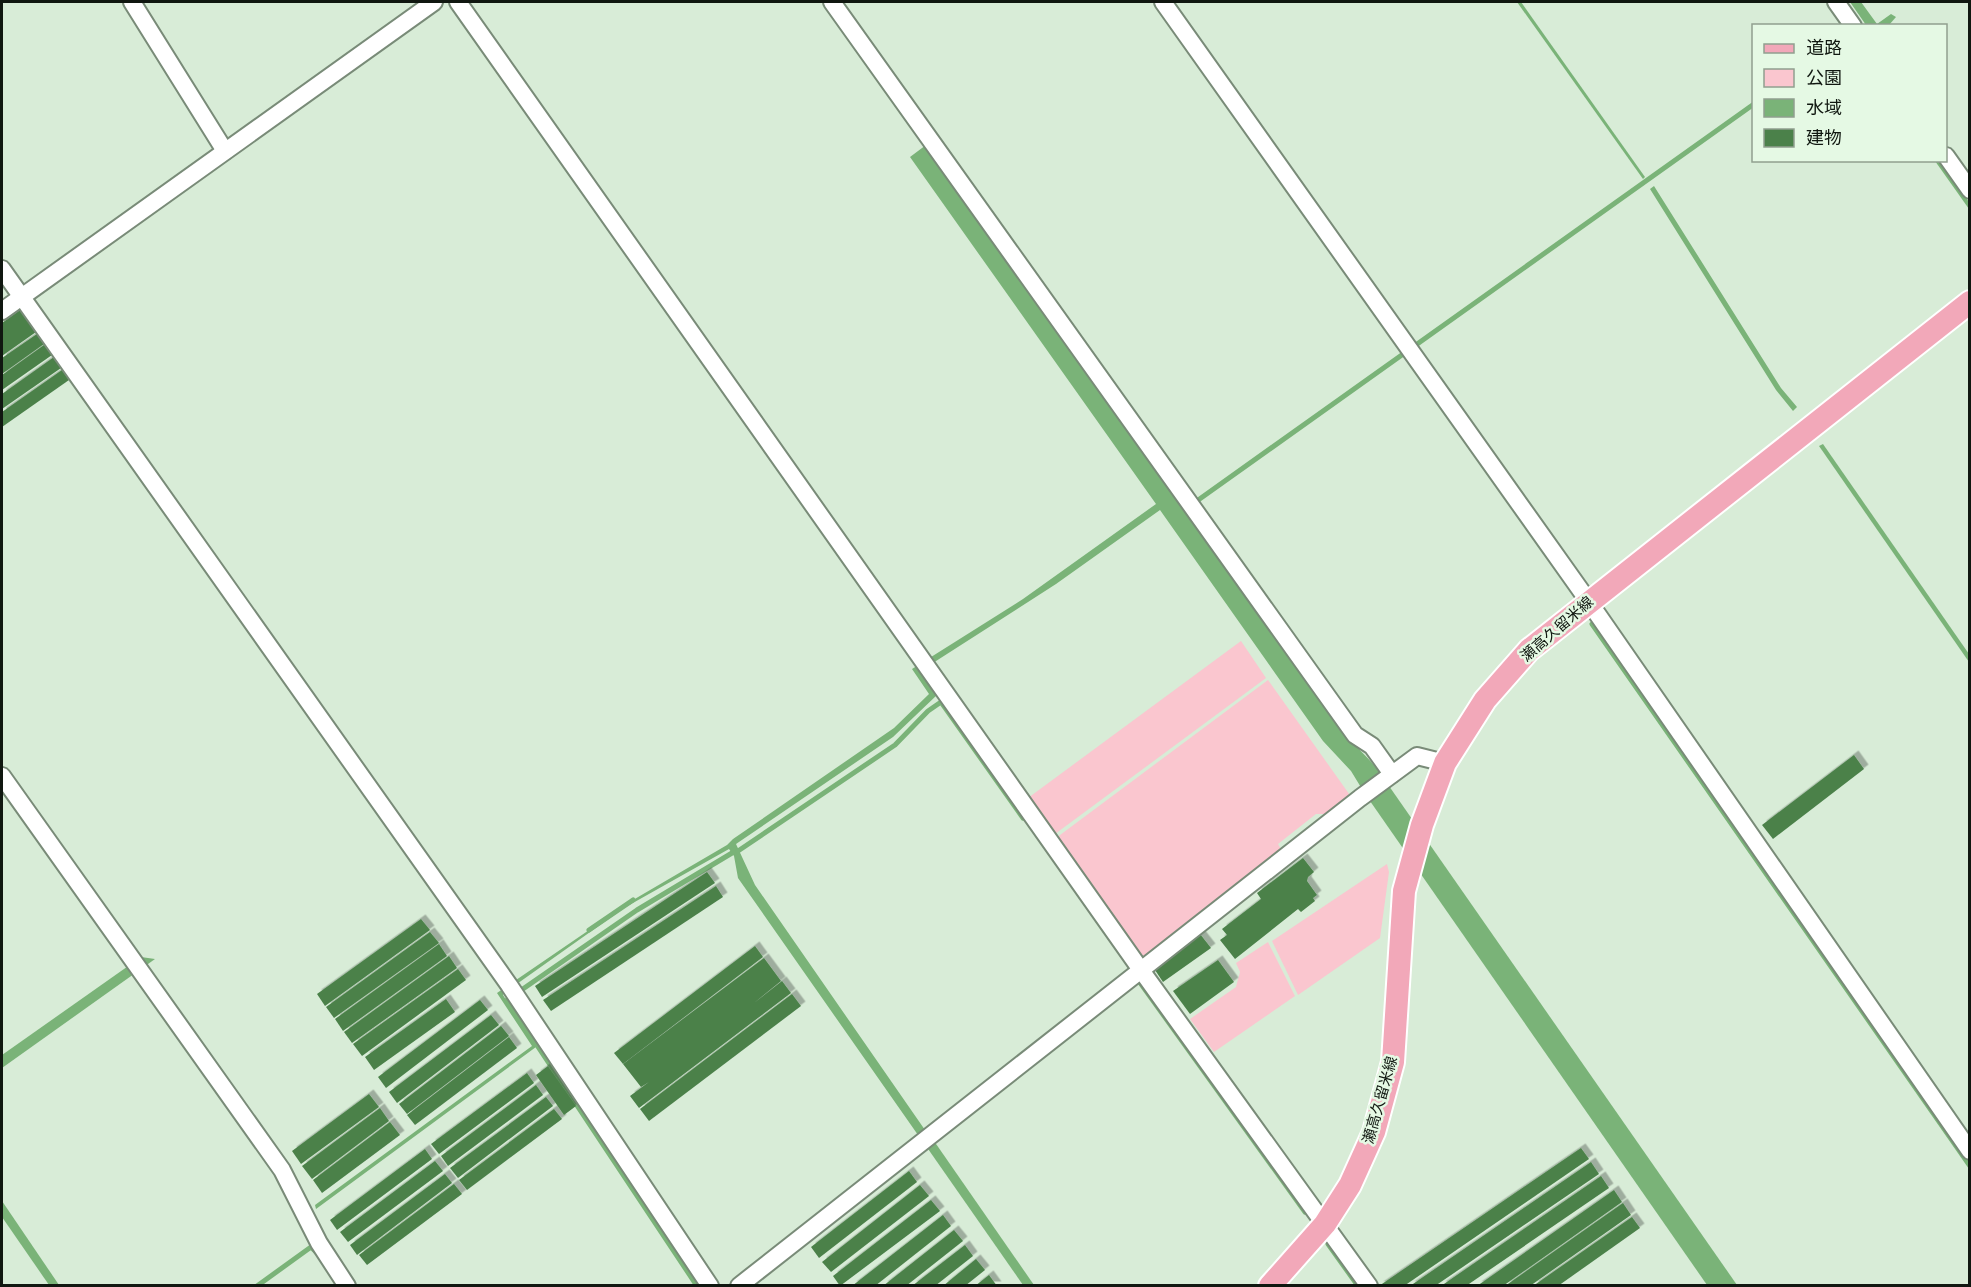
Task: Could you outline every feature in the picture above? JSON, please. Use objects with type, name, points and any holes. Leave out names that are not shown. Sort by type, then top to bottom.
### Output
[{"type":"main road","name":"瀬高久留米線","points":[[1270,1286],[1325,1224],[1350,1185],[1374,1132],[1393,1062],[1404,891],[1410,865],[1445,763],[1485,700],[1529,650],[1970,302]]},
{"type":"street","points":[[132,2],[225,151]]},
{"type":"street","points":[[2,310],[434,2]]},
{"type":"street","points":[[458,2],[1141,970],[1369,1286]]},
{"type":"street","points":[[832,2],[1354,735],[1372,746],[1392,774]]},
{"type":"street","points":[[1163,2],[1589,602],[1970,1151]]},
{"type":"street","points":[[1836,2],[1851,24]]},
{"type":"street","points":[[1947,157],[1970,190]]},
{"type":"street","points":[[2,269],[20,298],[509,985],[710,1286]]},
{"type":"street","points":[[739,1286],[1392,774],[1418,756],[1445,763]]},
{"type":"street","points":[[2,776],[282,1170],[320,1242],[347,1286]]},
{"type":"green space","points":[[1241,641],[1266,678],[1055,834],[1028,798]]},
{"type":"green space","points":[[1268,680],[1352,798],[1328,814],[1316,814],[1278,844],[1282,851],[1143,959],[1056,838]]},
{"type":"green space","points":[[1387,864],[1389,872],[1380,938],[1298,995],[1272,941]]},
{"type":"green space","points":[[1268,942],[1295,996],[1214,1052],[1190,1019],[1236,987],[1240,972],[1236,963]]},
{"type":"water","points":[[1517,2],[1521,2],[1645,177],[1643,179]]},
{"type":"water","points":[[1850,2],[1861,2],[1877,24],[1865,24]]},
{"type":"water","points":[[1891,14],[1896,17],[1890,24],[1877,24]]},
{"type":"water","points":[[926,145],[1340,728],[1380,773],[1362,789],[1351,771],[1323,741],[1160,510],[1056,584],[922,670],[937,695],[893,737],[736,844],[755,885],[925,1130],[918,1135],[738,878],[734,856],[729,849],[624,908],[504,993],[503,995],[536,1047],[316,1209],[315,1205],[532,1046],[497,993],[633,900],[727,845],[894,728],[929,694],[912,669],[1023,599],[1156,504],[910,157]]},
{"type":"water","points":[[1936,162],[1941,162],[1969,202],[1969,209]]},
{"type":"water","points":[[1654,186],[1781,388],[1797,407],[1793,411],[1776,390],[1650,189]]},
{"type":"water","points":[[1823,444],[1969,654],[1969,662],[1819,446]]},
{"type":"water","points":[[1389,786],[1737,1285],[1707,1285],[1370,801]]},
{"type":"water","points":[[141,957],[155,959],[2,1068],[2,1055]]},
{"type":"water","points":[[934,1141],[1034,1285],[1023,1285],[926,1146]]},
{"type":"water","points":[[2,1201],[59,1285],[49,1285],[2,1217]]},
{"type":"building","points":[[20,310],[36,332],[2,356],[2,323]]},
{"type":"building","points":[[37,334],[44,344],[2,374],[2,358]]},
{"type":"building","points":[[44,345],[52,355],[2,390],[2,375]]},
{"type":"building","points":[[54,357],[61,368],[2,409],[2,394]]},
{"type":"building","points":[[62,370],[69,380],[2,427],[2,412]]},
{"type":"building","points":[[1854,755],[1864,769],[1773,839],[1762,825]]},
{"type":"building","points":[[1303,858],[1314,872],[1307,881],[1317,895],[1313,898],[1315,901],[1301,912],[1298,909],[1235,959],[1220,940],[1227,935],[1222,929],[1261,899],[1257,893]]},
{"type":"building","points":[[707,872],[715,883],[542,997],[535,986]]},
{"type":"building","points":[[716,886],[723,897],[551,1011],[543,1000]]},
{"type":"building","points":[[421,919],[430,930],[325,1006],[317,994]]},
{"type":"building","points":[[430,932],[439,943],[334,1018],[326,1007]]},
{"type":"building","points":[[1200,934],[1211,948],[1163,982],[1153,967]]},
{"type":"building","points":[[439,944],[447,956],[343,1031],[335,1019]]},
{"type":"building","points":[[755,946],[763,957],[623,1064],[614,1053]]},
{"type":"building","points":[[449,956],[457,968],[352,1043],[344,1032]]},
{"type":"building","points":[[764,958],[781,981],[754,1003],[782,981],[791,993],[639,1108],[630,1096],[649,1082],[641,1087],[623,1064]]},
{"type":"building","points":[[1218,960],[1234,982],[1190,1014],[1173,991]]},
{"type":"building","points":[[458,969],[466,980],[362,1056],[353,1044]]},
{"type":"building","points":[[792,994],[801,1006],[649,1121],[640,1109]]},
{"type":"building","points":[[446,999],[455,1012],[374,1070],[365,1057]]},
{"type":"building","points":[[480,1000],[488,1010],[386,1088],[378,1077]]},
{"type":"building","points":[[491,1015],[499,1025],[397,1103],[389,1092]]},
{"type":"building","points":[[501,1026],[509,1036],[407,1114],[399,1104]]},
{"type":"building","points":[[509,1037],[517,1048],[415,1125],[407,1115]]},
{"type":"building","points":[[548,1066],[576,1106],[564,1115],[536,1075]]},
{"type":"building","points":[[527,1073],[534,1083],[439,1154],[431,1144]]},
{"type":"building","points":[[536,1085],[543,1095],[448,1166],[441,1156]]},
{"type":"building","points":[[369,1094],[379,1107],[301,1164],[292,1151]]},
{"type":"building","points":[[546,1097],[553,1106],[458,1178],[450,1168]]},
{"type":"building","points":[[380,1108],[389,1121],[312,1179],[302,1166]]},
{"type":"building","points":[[554,1109],[562,1119],[467,1190],[459,1180]]},
{"type":"building","points":[[390,1122],[400,1135],[322,1193],[313,1180]]},
{"type":"building","points":[[1581,1148],[1589,1159],[1404,1286],[1379,1286]]},
{"type":"building","points":[[425,1149],[432,1159],[337,1230],[330,1220]]},
{"type":"building","points":[[435,1161],[443,1171],[348,1242],[340,1232]]},
{"type":"building","points":[[1591,1162],[1599,1174],[1435,1286],[1410,1286]]},
{"type":"building","points":[[909,1171],[917,1182],[819,1258],[811,1247]]},
{"type":"building","points":[[445,1174],[452,1183],[357,1255],[350,1245]]},
{"type":"building","points":[[1601,1176],[1609,1188],[1466,1286],[1441,1286]]},
{"type":"building","points":[[454,1184],[462,1194],[367,1265],[359,1255]]},
{"type":"building","points":[[920,1185],[929,1196],[831,1272],[822,1262]]},
{"type":"building","points":[[1614,1190],[1622,1202],[1503,1286],[1477,1286]]},
{"type":"building","points":[[931,1200],[940,1211],[840,1286],[833,1276]]},
{"type":"building","points":[[1623,1203],[1631,1215],[1530,1286],[1505,1286]]},
{"type":"building","points":[[943,1215],[951,1226],[875,1286],[852,1286]]},
{"type":"building","points":[[1632,1217],[1640,1228],[1558,1286],[1533,1286]]},
{"type":"building","points":[[954,1230],[963,1241],[906,1286],[883,1286]]},
{"type":"building","points":[[965,1245],[973,1256],[935,1286],[912,1286]]},
{"type":"building","points":[[976,1259],[985,1270],[965,1286],[943,1286]]},
{"type":"building","points":[[989,1275],[997,1286],[975,1286]]},
{"type":"waterway","points":[[1194,503],[1752,105]]},
{"type":"waterway","points":[[1592,624],[1970,1166]]},
{"type":"waterway","points":[[738,851],[895,745],[928,711],[941,702],[1023,818]]},
{"type":"waterway","points":[[697,1286],[507,1000],[637,910],[732,853]]},
{"type":"waterway","points":[[589,930],[633,900]]},
{"type":"waterway","points":[[1136,977],[1305,1212]]},
{"type":"waterway","points":[[1328,1244],[1358,1286]]},
{"type":"waterway","points":[[257,1286],[311,1247],[316,1252]]}]
